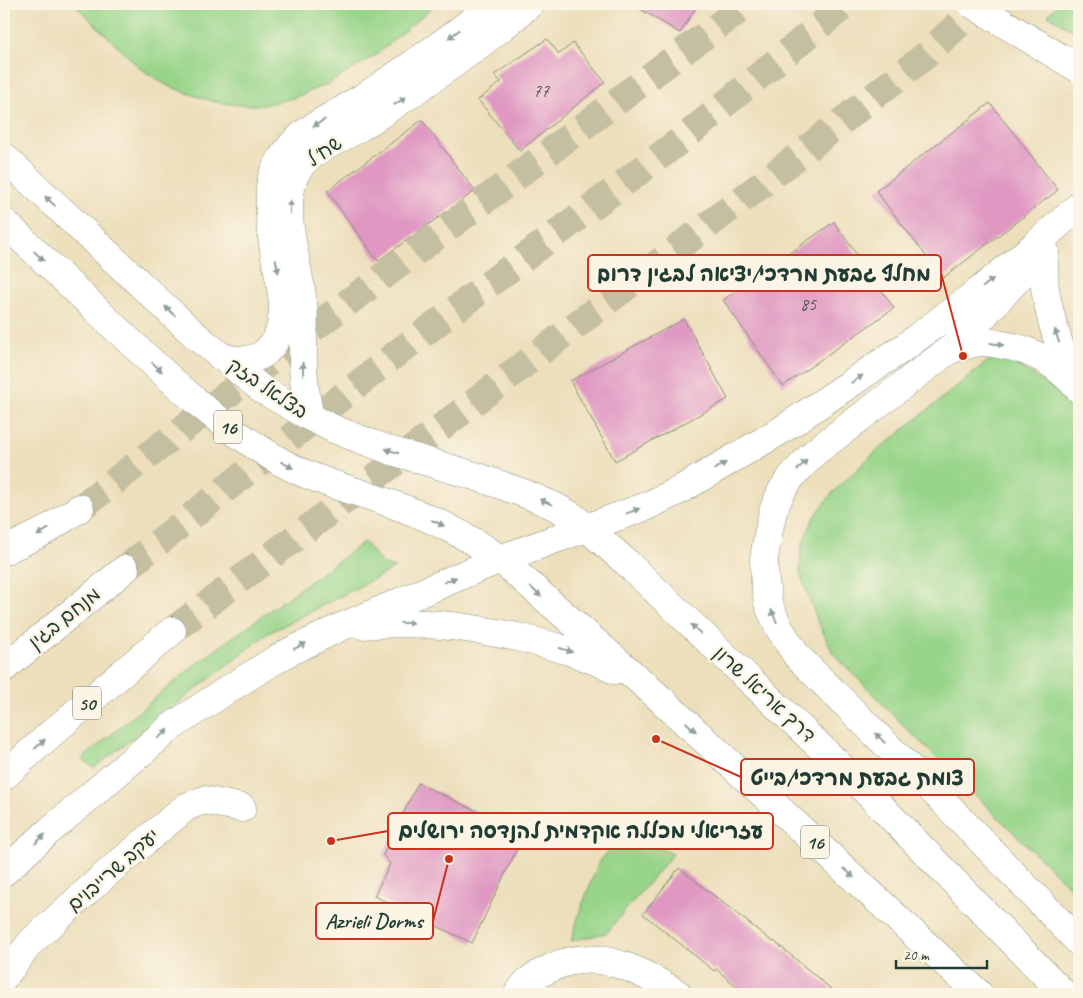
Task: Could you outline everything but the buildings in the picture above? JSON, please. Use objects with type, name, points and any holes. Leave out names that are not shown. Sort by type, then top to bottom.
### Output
[{"type":"main road","name":"שח\"ל","points":[[219,355],[239,361],[259,356],[271,347],[279,332],[283,313],[282,290],[272,235],[270,199],[271,181],[287,150],[299,137],[317,124],[341,111],[422,57],[493,4]]},
{"type":"main road","name":"שח\"ל","points":[[310,417],[303,375],[304,316],[302,287],[290,231],[291,190],[295,175],[303,163],[316,152],[344,137],[408,96],[483,43],[530,4]]},
{"type":"main road","points":[[972,4],[1079,69]]},
{"type":"main road","name":"בצלאל בזק","points":[[4,157],[196,336],[262,390],[336,430],[377,446],[526,494],[572,516],[587,528]]},
{"type":"main road","points":[[4,872],[171,727],[284,654],[341,627],[500,559],[647,506],[678,491],[780,431],[906,346],[1035,245],[1079,206]]},
{"type":"main road","points":[[1079,213],[975,325],[949,350],[815,452],[792,476],[781,492],[773,511],[764,559],[768,603],[779,628],[797,656],[939,797],[1079,942]]},
{"type":"main road","name":"16","points":[[4,222],[162,372],[219,421],[240,436],[309,476],[425,516],[480,544],[500,559],[655,694],[977,993]]},
{"type":"main road","points":[[1045,251],[1044,279],[1046,294],[1059,342],[1076,385]]},
{"type":"main road","points":[[949,350],[984,342],[1011,346],[1040,356],[1054,365],[1076,385]]},
{"type":"main road","points":[[4,552],[43,532],[80,508]]},
{"type":"main road","name":"דרך אריאל שרון","points":[[587,528],[627,563],[858,783],[1064,994]]},
{"type":"main road","name":"מנחם בגין","points":[[4,668],[125,569]]},
{"type":"main road","points":[[341,627],[390,622],[474,628],[566,650],[600,662],[655,694]]},
{"type":"main road","name":"50","points":[[4,776],[172,631]]},
{"type":"main road","points":[[858,783],[1079,983]]},
{"type":"main road","points":[[939,797],[1079,923]]},
{"type":"main road","name":"יעקב שרייבוים","points":[[4,977],[31,942],[104,875],[186,807],[204,800],[242,808]]},
{"type":"main road","points":[[518,994],[527,982],[542,972],[558,964],[578,959],[620,964],[645,975],[678,994]]},
{"type":"green space","points":[[74,4],[436,4],[376,55],[330,83],[293,98],[264,105],[240,105],[215,102],[166,85],[140,68]]},
{"type":"green space","points":[[1058,4],[1079,4],[1079,34],[1048,15]]},
{"type":"green space","points":[[999,352],[1079,407],[1079,896],[907,729],[833,653],[817,620],[800,573],[801,547],[813,519],[833,492],[870,457]]},
{"type":"green space","points":[[364,542],[383,564],[395,568],[267,634],[94,768],[82,759],[196,664]]},
{"type":"green space","points":[[618,838],[644,840],[673,854],[606,933],[571,941],[598,864]]},
{"type":"tunnel","points":[[80,508],[307,333],[747,4]]},
{"type":"tunnel","points":[[125,569],[392,357],[685,137],[846,4]]},
{"type":"tunnel","points":[[172,631],[761,185],[925,56],[980,4]]},
{"type":"place","name":"מחלף גבעת מרדכי/יציאה לבגין דרום","points":[[963,356]]},
{"type":"place","name":"צומת גבעת מרדכי/בייט","points":[[656,739]]},
{"type":"place","name":"עזריאלי מכללה אקדמית להנדסה ירושלים","points":[[331,841]]},
{"type":"place","name":"Azrieli Dorms","points":[[449,859]]}]
